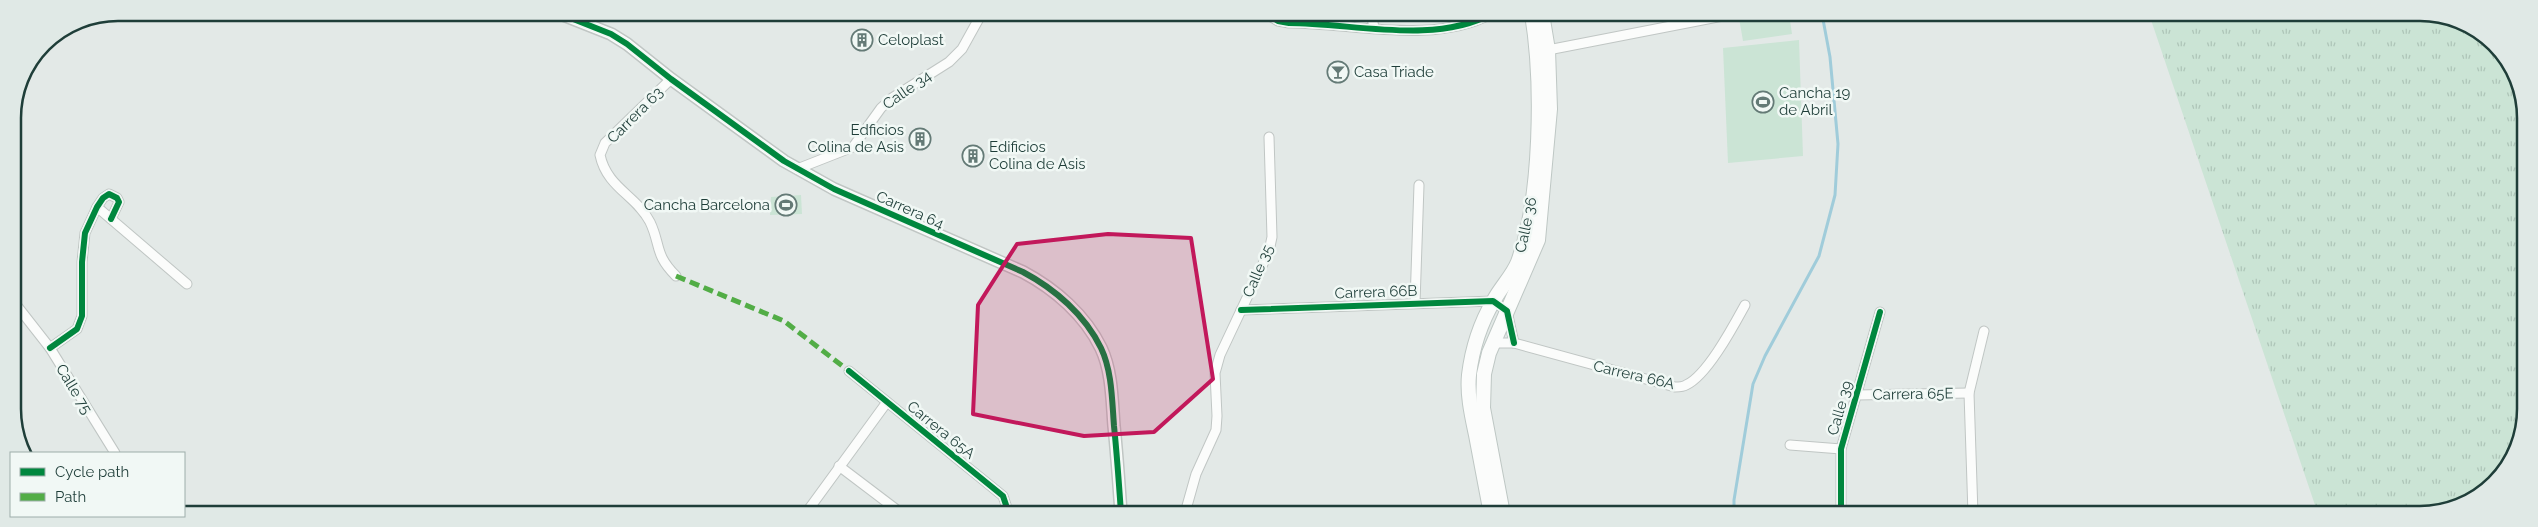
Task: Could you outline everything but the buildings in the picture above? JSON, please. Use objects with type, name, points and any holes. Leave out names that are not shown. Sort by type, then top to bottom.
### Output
[{"type":"main road","name":"Calle 36","points":[[1489,506],[1469,400],[1469,376],[1474,347],[1493,301],[1517,264],[1527,236],[1535,178],[1538,109],[1538,50],[1533,21]]},
{"type":"main road","name":"Calle 36","points":[[1501,506],[1483,408],[1482,392],[1484,374],[1493,343],[1538,240],[1549,119],[1548,50],[1543,21]]},
{"type":"street","name":"Carrera 64","points":[[579,21],[612,34],[641,52],[671,79],[797,169],[834,190],[1041,282],[1075,312],[1101,349],[1107,367],[1112,395],[1120,506]]},
{"type":"street","name":"Calle 34","points":[[797,169],[853,147],[881,108],[892,98],[949,62],[962,49],[978,21]]},
{"type":"street","points":[[1278,21],[1419,30],[1458,27],[1472,21]]},
{"type":"street","points":[[1373,21],[1374,27]]},
{"type":"street","points":[[1548,50],[1697,21]]},
{"type":"street","name":"Carrera 63","points":[[671,79],[605,143],[600,155],[608,178],[641,209],[650,222],[664,264],[676,276]]},
{"type":"street","name":"Calle 35","points":[[1187,506],[1196,474],[1216,430],[1216,373],[1220,355],[1268,251],[1272,237],[1269,137]]},
{"type":"street","points":[[1416,303],[1419,185]]},
{"type":"street","points":[[50,348],[77,329],[82,316],[82,262],[85,233],[97,207],[110,194],[117,198],[118,206],[111,219]]},
{"type":"street","points":[[97,207],[187,284]]},
{"type":"street","points":[[1493,301],[1507,311],[1514,343]]},
{"type":"street","name":"Carrera 66B","points":[[1241,310],[1493,301]]},
{"type":"street","name":"Carrera 66A","points":[[1493,343],[1514,343],[1674,387],[1687,385],[1702,371],[1727,339],[1745,305]]},
{"type":"street","name":"Calle 75","points":[[21,311],[50,348],[114,452]]},
{"type":"street","name":"Calle 39","points":[[1841,506],[1841,449],[1880,312]]},
{"type":"street","points":[[1973,506],[1969,393],[1984,331]]},
{"type":"street","name":"Carrera 65A","points":[[849,371],[1002,496],[1006,506]]},
{"type":"street","name":"Carrera 65E","points":[[1856,395],[1969,393]]},
{"type":"street","points":[[811,506],[887,402]]},
{"type":"street","points":[[1790,445],[1841,449]]},
{"type":"street","points":[[840,466],[892,506]]},
{"type":"highlighted area","points":[[1108,234],[1191,238],[1213,379],[1154,432],[1084,436],[973,414],[978,305],[1017,244]]},
{"type":"green space","points":[[1740,21],[1790,21],[1792,34],[1743,41]]},
{"type":"green space","points":[[2151,21],[2426,21],[2439,23],[2451,26],[2479,41],[2497,59],[2512,87],[2517,118],[2517,409],[2512,440],[2497,468],[2484,482],[2463,496],[2451,501],[2426,506],[2315,506]]},
{"type":"green space","name":"Cancha 19 de Abril","points":[[1799,40],[1803,156],[1728,163],[1723,48]]},
{"type":"green space","name":"Cancha Barcelona","points":[[801,195],[802,214],[770,215],[771,197]]},
{"type":"waterway","points":[[1734,506],[1753,384],[1765,356],[1819,256],[1835,195],[1838,144],[1830,57],[1823,21]]},
{"type":"marked path","points":[[676,276],[784,321],[849,371]]},
{"type":"cycle path","points":[[578,21],[611,34],[627,44],[671,79],[784,161],[834,189],[1023,272],[1058,295],[1087,325],[1105,357],[1112,396],[1120,506]]},
{"type":"cycle path","points":[[1278,21],[1392,30],[1444,28],[1474,21]]},
{"type":"cycle path","points":[[50,348],[77,329],[82,316],[82,262],[85,233],[97,207],[103,198],[109,194],[117,198],[119,202],[111,219]]},
{"type":"cycle path","points":[[1241,310],[1493,301],[1507,311],[1514,343]]},
{"type":"cycle path","points":[[1841,506],[1841,449],[1880,312]]},
{"type":"cycle path","points":[[849,371],[1003,496],[1006,506]]},
{"type":"place","name":"Celoplast","points":[[862,40]]},
{"type":"place","name":"Casa Triade","points":[[1338,72]]},
{"type":"place","name":"Cancha 19 de Abril","points":[[1763,102]]},
{"type":"place","name":"Edficios Colina de Asis","points":[[920,139]]},
{"type":"place","name":"Edificios Colina de Asis","points":[[973,156]]},
{"type":"place","name":"Cancha Barcelona","points":[[786,205]]}]
